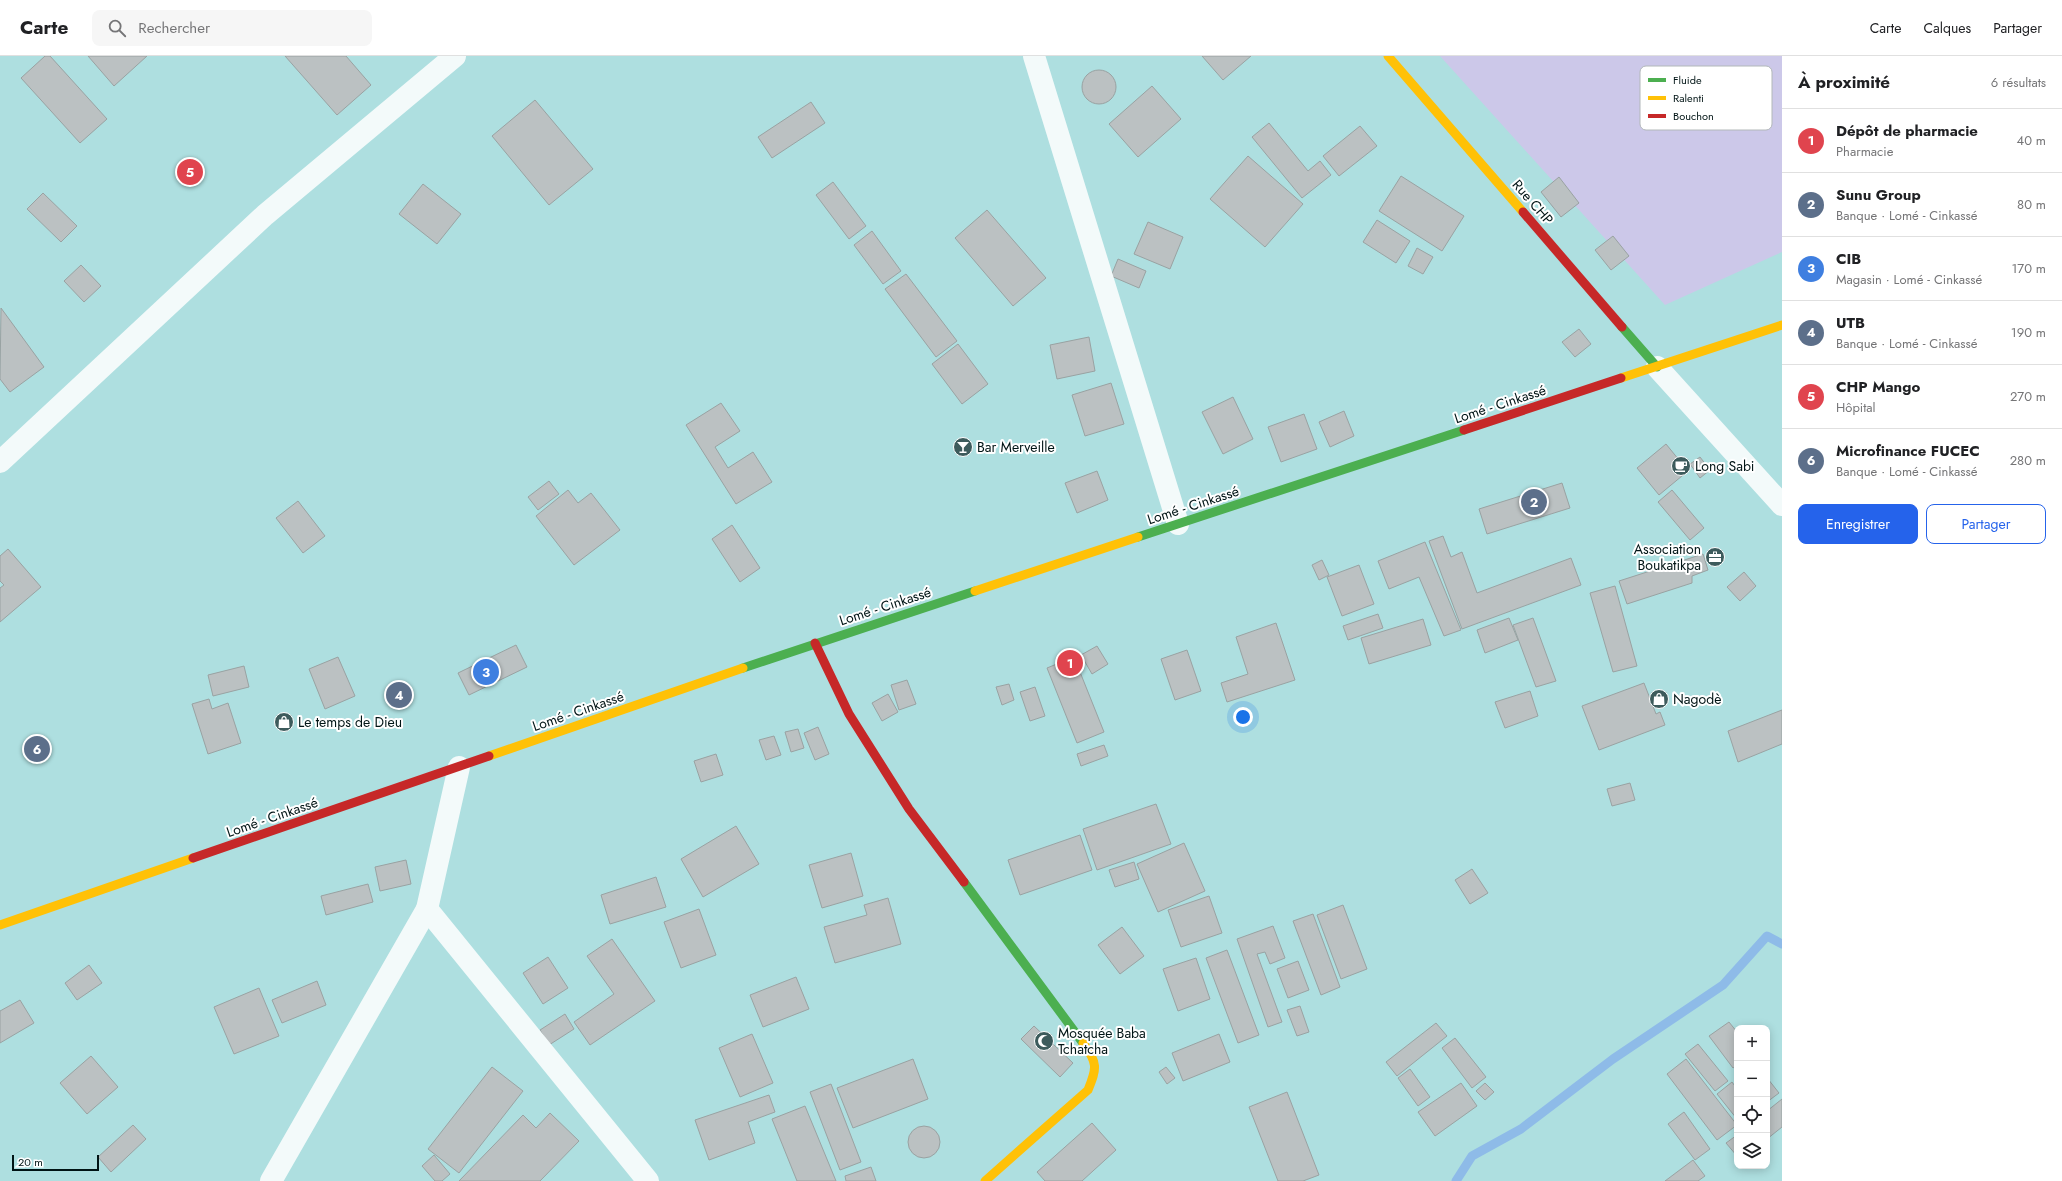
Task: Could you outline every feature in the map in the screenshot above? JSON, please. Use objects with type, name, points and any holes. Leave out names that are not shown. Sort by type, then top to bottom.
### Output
[{"type":"main road","name":"Rue CHP","points":[[1388,56],[1657,367]]},
{"type":"main road","name":"Lomé - Cinkassé","points":[[0,925],[815,644],[1782,325]]},
{"type":"main road","points":[[815,644],[849,714],[909,809],[1092,1055],[1096,1071],[1088,1090],[984,1181]]},
{"type":"street","points":[[3,453],[265,215],[455,56]]},
{"type":"street","points":[[1034,56],[1178,524]]},
{"type":"street","points":[[1657,367],[1782,505]]},
{"type":"street","points":[[271,1181],[427,909],[459,767]]},
{"type":"street","points":[[427,909],[648,1181]]},
{"type":"shaded area","points":[[1440,56],[1782,56],[1782,252],[1665,305]]},
{"type":"building","points":[[45,56],[50,56],[107,119],[80,143],[21,78]]},
{"type":"building","points":[[88,56],[147,56],[114,86]]},
{"type":"building","points":[[285,56],[346,56],[371,85],[337,115]]},
{"type":"building","points":[[1202,56],[1251,56],[1223,80]]},
{"type":"building","points":[[1099,70],[1111,75],[1116,87],[1111,99],[1099,104],[1087,99],[1082,87],[1087,75]]},
{"type":"building","points":[[1152,86],[1181,119],[1138,157],[1109,124]]},
{"type":"building","points":[[535,100],[593,169],[549,205],[492,136]]},
{"type":"building","points":[[811,102],[825,123],[772,158],[758,137]]},
{"type":"building","points":[[1269,123],[1308,171],[1320,161],[1331,175],[1302,198],[1252,137]]},
{"type":"building","points":[[1360,126],[1377,146],[1339,176],[1323,156]]},
{"type":"building","points":[[1248,156],[1303,204],[1265,247],[1210,199]]},
{"type":"building","points":[[1401,176],[1464,216],[1442,251],[1379,211]]},
{"type":"building","points":[[1559,177],[1579,203],[1561,217],[1541,192]]},
{"type":"building","points":[[833,182],[866,226],[849,239],[816,195]]},
{"type":"building","points":[[423,184],[461,214],[437,244],[399,214]]},
{"type":"building","points":[[43,193],[77,226],[61,242],[27,209]]},
{"type":"building","points":[[987,210],[1046,278],[1013,306],[955,238]]},
{"type":"building","points":[[1377,220],[1410,241],[1396,263],[1363,242]]},
{"type":"building","points":[[1148,222],[1183,237],[1170,269],[1134,254]]},
{"type":"building","points":[[872,231],[901,271],[883,284],[854,245]]},
{"type":"building","points":[[1613,236],[1629,256],[1611,270],[1595,250]]},
{"type":"building","points":[[1417,248],[1433,257],[1423,274],[1408,266]]},
{"type":"building","points":[[1118,259],[1146,271],[1139,288],[1111,276]]},
{"type":"building","points":[[81,265],[101,286],[84,302],[64,281]]},
{"type":"building","points":[[906,274],[957,341],[936,357],[885,289]]},
{"type":"building","points":[[1,308],[44,367],[10,392],[0,379]]},
{"type":"building","points":[[1579,329],[1591,344],[1575,357],[1562,342]]},
{"type":"building","points":[[1089,337],[1095,371],[1057,379],[1050,345]]},
{"type":"building","points":[[958,344],[988,384],[962,404],[932,364]]},
{"type":"building","points":[[1111,383],[1124,424],[1085,436],[1072,395]]},
{"type":"building","points":[[1233,397],[1253,439],[1223,454],[1202,412]]},
{"type":"building","points":[[721,403],[740,431],[715,447],[728,468],[753,452],[772,482],[736,504],[686,425]]},
{"type":"building","points":[[1344,411],[1354,436],[1330,447],[1319,422]]},
{"type":"building","points":[[1304,414],[1317,449],[1281,462],[1268,427]]},
{"type":"building","points":[[1666,444],[1688,471],[1659,495],[1637,468]]},
{"type":"building","points":[[1700,457],[1710,470],[1700,478],[1690,464]]},
{"type":"building","points":[[1097,471],[1108,500],[1077,513],[1065,483]]},
{"type":"building","points":[[549,481],[559,494],[538,510],[528,497]]},
{"type":"building","points":[[1562,483],[1570,508],[1487,534],[1479,509]]},
{"type":"building","points":[[568,490],[578,503],[591,493],[620,530],[574,565],[536,516]]},
{"type":"building","points":[[1672,490],[1704,528],[1690,540],[1658,502]]},
{"type":"building","points":[[298,501],[325,536],[303,553],[276,518]]},
{"type":"building","points":[[732,525],[760,568],[740,582],[712,539]]},
{"type":"building","points":[[1443,536],[1451,557],[1462,552],[1477,593],[1571,558],[1581,585],[1462,629],[1429,541]]},
{"type":"building","points":[[1425,542],[1461,630],[1444,636],[1419,577],[1389,589],[1378,561]]},
{"type":"building","points":[[8,549],[41,587],[0,622],[0,588],[4,585],[0,581],[0,556]]},
{"type":"building","points":[[1703,554],[1708,570],[1692,576],[1692,583],[1627,604],[1619,581]]},
{"type":"building","points":[[1322,560],[1329,575],[1319,580],[1312,565]]},
{"type":"building","points":[[1359,565],[1374,604],[1342,616],[1327,577]]},
{"type":"building","points":[[1744,572],[1756,586],[1740,601],[1727,587]]},
{"type":"building","points":[[1615,586],[1637,666],[1613,672],[1590,593]]},
{"type":"building","points":[[1378,614],[1383,628],[1348,640],[1343,626]]},
{"type":"building","points":[[1509,618],[1518,640],[1485,653],[1477,630]]},
{"type":"building","points":[[1533,618],[1556,681],[1536,687],[1513,625]]},
{"type":"building","points":[[1423,619],[1431,645],[1369,664],[1361,638]]},
{"type":"building","points":[[1276,623],[1295,680],[1227,702],[1221,683],[1248,674],[1236,637]]},
{"type":"building","points":[[516,645],[527,667],[469,695],[458,673]]},
{"type":"building","points":[[1097,646],[1108,664],[1092,674],[1081,655]]},
{"type":"building","points":[[1187,650],[1201,691],[1175,700],[1161,659]]},
{"type":"building","points":[[338,657],[355,696],[325,709],[309,669]]},
{"type":"building","points":[[1074,657],[1104,732],[1077,743],[1047,668]]},
{"type":"building","points":[[244,666],[249,687],[213,696],[208,675]]},
{"type":"building","points":[[907,680],[916,704],[899,710],[891,685]]},
{"type":"building","points":[[1644,683],[1656,714],[1660,712],[1665,725],[1599,750],[1582,706]]},
{"type":"building","points":[[1009,684],[1014,700],[1002,705],[996,687]]},
{"type":"building","points":[[1035,687],[1045,716],[1030,721],[1020,692]]},
{"type":"building","points":[[1530,691],[1538,716],[1505,728],[1495,702]]},
{"type":"building","points":[[888,694],[898,712],[882,721],[872,703]]},
{"type":"building","points":[[209,699],[212,709],[228,703],[241,743],[208,754],[192,704]]},
{"type":"building","points":[[1782,710],[1782,744],[1738,762],[1728,731]]},
{"type":"building","points":[[818,727],[829,754],[815,760],[804,733]]},
{"type":"building","points":[[798,729],[804,748],[791,752],[785,732]]},
{"type":"building","points":[[774,736],[781,755],[766,760],[759,740]]},
{"type":"building","points":[[1104,745],[1108,756],[1081,766],[1077,754]]},
{"type":"building","points":[[716,754],[723,775],[701,782],[694,761]]},
{"type":"building","points":[[1630,783],[1635,800],[1612,806],[1607,789]]},
{"type":"building","points":[[1156,804],[1171,844],[1097,870],[1083,829]]},
{"type":"building","points":[[736,826],[759,864],[703,897],[681,859]]},
{"type":"building","points":[[1080,835],[1092,870],[1020,895],[1008,860]]},
{"type":"building","points":[[1184,843],[1205,891],[1158,912],[1137,864]]},
{"type":"building","points":[[851,853],[863,896],[822,908],[809,865]]},
{"type":"building","points":[[406,860],[411,884],[380,891],[375,867]]},
{"type":"building","points":[[1134,862],[1139,879],[1115,887],[1109,870]]},
{"type":"building","points":[[1472,869],[1488,893],[1470,904],[1455,880]]},
{"type":"building","points":[[656,877],[666,907],[610,924],[601,895]]},
{"type":"building","points":[[368,884],[373,902],[326,915],[321,896]]},
{"type":"building","points":[[1209,896],[1222,933],[1181,947],[1168,910]]},
{"type":"building","points":[[888,898],[901,944],[835,963],[824,927],[867,915],[864,905]]},
{"type":"building","points":[[1343,905],[1367,969],[1341,979],[1317,915]]},
{"type":"building","points":[[699,909],[716,955],[681,968],[664,922]]},
{"type":"building","points":[[1313,914],[1340,987],[1321,995],[1293,921]]},
{"type":"building","points":[[1273,926],[1285,958],[1270,964],[1265,952],[1257,954],[1282,1022],[1268,1027],[1237,939]]},
{"type":"building","points":[[1122,927],[1144,956],[1120,974],[1098,945]]},
{"type":"building","points":[[612,939],[655,1001],[590,1045],[574,1022],[614,994],[587,956]]},
{"type":"building","points":[[1227,950],[1259,1035],[1238,1043],[1206,958]]},
{"type":"building","points":[[548,957],[568,988],[543,1004],[523,973]]},
{"type":"building","points":[[1196,958],[1210,999],[1178,1011],[1163,969]]},
{"type":"building","points":[[1298,961],[1309,990],[1288,998],[1277,969]]},
{"type":"building","points":[[89,965],[102,983],[77,1000],[65,983]]},
{"type":"building","points":[[796,977],[809,1009],[763,1027],[750,995]]},
{"type":"building","points":[[317,981],[326,1005],[282,1023],[272,1000]]},
{"type":"building","points":[[259,988],[279,1036],[234,1054],[214,1007]]},
{"type":"building","points":[[20,1000],[34,1023],[0,1043],[0,1011]]},
{"type":"building","points":[[1300,1006],[1309,1032],[1297,1036],[1287,1010]]},
{"type":"building","points":[[565,1014],[574,1029],[549,1045],[540,1030]]},
{"type":"building","points":[[1729,1022],[1734,1028],[1734,1067],[1733,1068],[1709,1036]]},
{"type":"building","points":[[1436,1023],[1447,1036],[1397,1076],[1386,1062]]},
{"type":"building","points":[[1034,1026],[1073,1063],[1060,1077],[1021,1039]]},
{"type":"building","points":[[752,1034],[773,1083],[740,1097],[719,1048]]},
{"type":"building","points":[[1219,1034],[1230,1062],[1183,1081],[1172,1053]]},
{"type":"building","points":[[1455,1038],[1486,1077],[1472,1088],[1442,1048]]},
{"type":"building","points":[[1698,1044],[1728,1081],[1715,1091],[1685,1054]]},
{"type":"building","points":[[91,1056],[118,1087],[87,1114],[60,1083]]},
{"type":"building","points":[[913,1059],[928,1099],[853,1128],[837,1088]]},
{"type":"building","points":[[1686,1059],[1734,1121],[1734,1127],[1717,1140],[1667,1074]]},
{"type":"building","points":[[492,1067],[523,1091],[459,1173],[428,1149]]},
{"type":"building","points":[[1166,1067],[1175,1078],[1167,1084],[1159,1072]]},
{"type":"building","points":[[1410,1069],[1430,1097],[1418,1106],[1398,1078]]},
{"type":"building","points":[[1732,1082],[1734,1085],[1734,1115],[1717,1094]]},
{"type":"building","points":[[1770,1082],[1779,1093],[1770,1100]]},
{"type":"building","points":[[1461,1083],[1477,1106],[1435,1136],[1418,1112]]},
{"type":"building","points":[[1485,1083],[1494,1092],[1485,1100],[1476,1091]]},
{"type":"building","points":[[831,1084],[861,1162],[840,1170],[810,1092]]},
{"type":"building","points":[[1287,1092],[1319,1175],[1303,1181],[1278,1181],[1249,1107]]},
{"type":"building","points":[[769,1095],[775,1112],[748,1122],[755,1143],[709,1160],[695,1120]]},
{"type":"building","points":[[1782,1099],[1782,1127],[1770,1137],[1770,1133],[1770,1109]]},
{"type":"building","points":[[805,1106],[836,1181],[797,1181],[772,1119]]},
{"type":"building","points":[[1684,1112],[1710,1149],[1695,1160],[1668,1124]]},
{"type":"building","points":[[550,1113],[579,1141],[540,1181],[459,1181],[523,1115],[536,1128]]},
{"type":"building","points":[[1092,1123],[1116,1150],[1082,1181],[1045,1181],[1037,1172]]},
{"type":"building","points":[[133,1125],[146,1139],[111,1172],[98,1157]]},
{"type":"building","points":[[921,1126],[927,1126],[937,1133],[940,1142],[939,1148],[933,1155],[927,1158],[921,1158],[911,1151],[908,1145],[908,1139],[915,1129]]},
{"type":"building","points":[[1734,1137],[1734,1152],[1726,1143]]},
{"type":"building","points":[[434,1155],[450,1174],[442,1181],[435,1181],[422,1166]]},
{"type":"building","points":[[1693,1160],[1705,1176],[1698,1181],[1665,1181]]},
{"type":"building","points":[[871,1167],[876,1181],[846,1181],[845,1176]]},
{"type":"waterway","points":[[1456,1181],[1472,1156],[1521,1129],[1613,1059],[1723,985],[1767,936],[1782,944]]},
{"type":"traffic: fast","points":[[1622,327],[1657,367]]},
{"type":"traffic: fast","points":[[1138,537],[1464,430]]},
{"type":"traffic: fast","points":[[743,668],[975,591]]},
{"type":"traffic: fast","points":[[964,882],[1083,1043]]},
{"type":"traffic: slow","points":[[1388,56],[1523,212]]},
{"type":"traffic: slow","points":[[1621,378],[1782,325]]},
{"type":"traffic: slow","points":[[975,591],[1138,537]]},
{"type":"traffic: slow","points":[[489,756],[743,668]]},
{"type":"traffic: slow","points":[[0,925],[193,858]]},
{"type":"traffic: slow","points":[[985,1181],[1088,1090],[1093,1076],[1094,1061],[1083,1043]]},
{"type":"traffic: jam","points":[[1523,212],[1622,327]]},
{"type":"traffic: jam","points":[[1464,430],[1621,378]]},
{"type":"traffic: jam","points":[[815,643],[849,714],[909,809],[964,882]]},
{"type":"traffic: jam","points":[[193,858],[489,756]]},
{"type":"place","name":"CHP Mango","points":[[190,172]]},
{"type":"place","name":"Bar Merveille","points":[[963,447]]},
{"type":"place","name":"Long Sabi","points":[[1681,466]]},
{"type":"place","name":"Sunu Group","points":[[1534,502]]},
{"type":"place","name":"Association Boukatikpa","points":[[1715,557]]},
{"type":"place","name":"Dépôt de pharmacie","points":[[1070,663]]},
{"type":"place","name":"CIB","points":[[486,672]]},
{"type":"place","name":"UTB","points":[[399,695]]},
{"type":"place","name":"Nagodè","points":[[1659,699]]},
{"type":"place","name":"Le temps de Dieu","points":[[284,722]]},
{"type":"place","name":"Microfinance FUCEC","points":[[37,749]]},
{"type":"place","name":"Mosquée Baba Tchatcha","points":[[1044,1041]]}]
